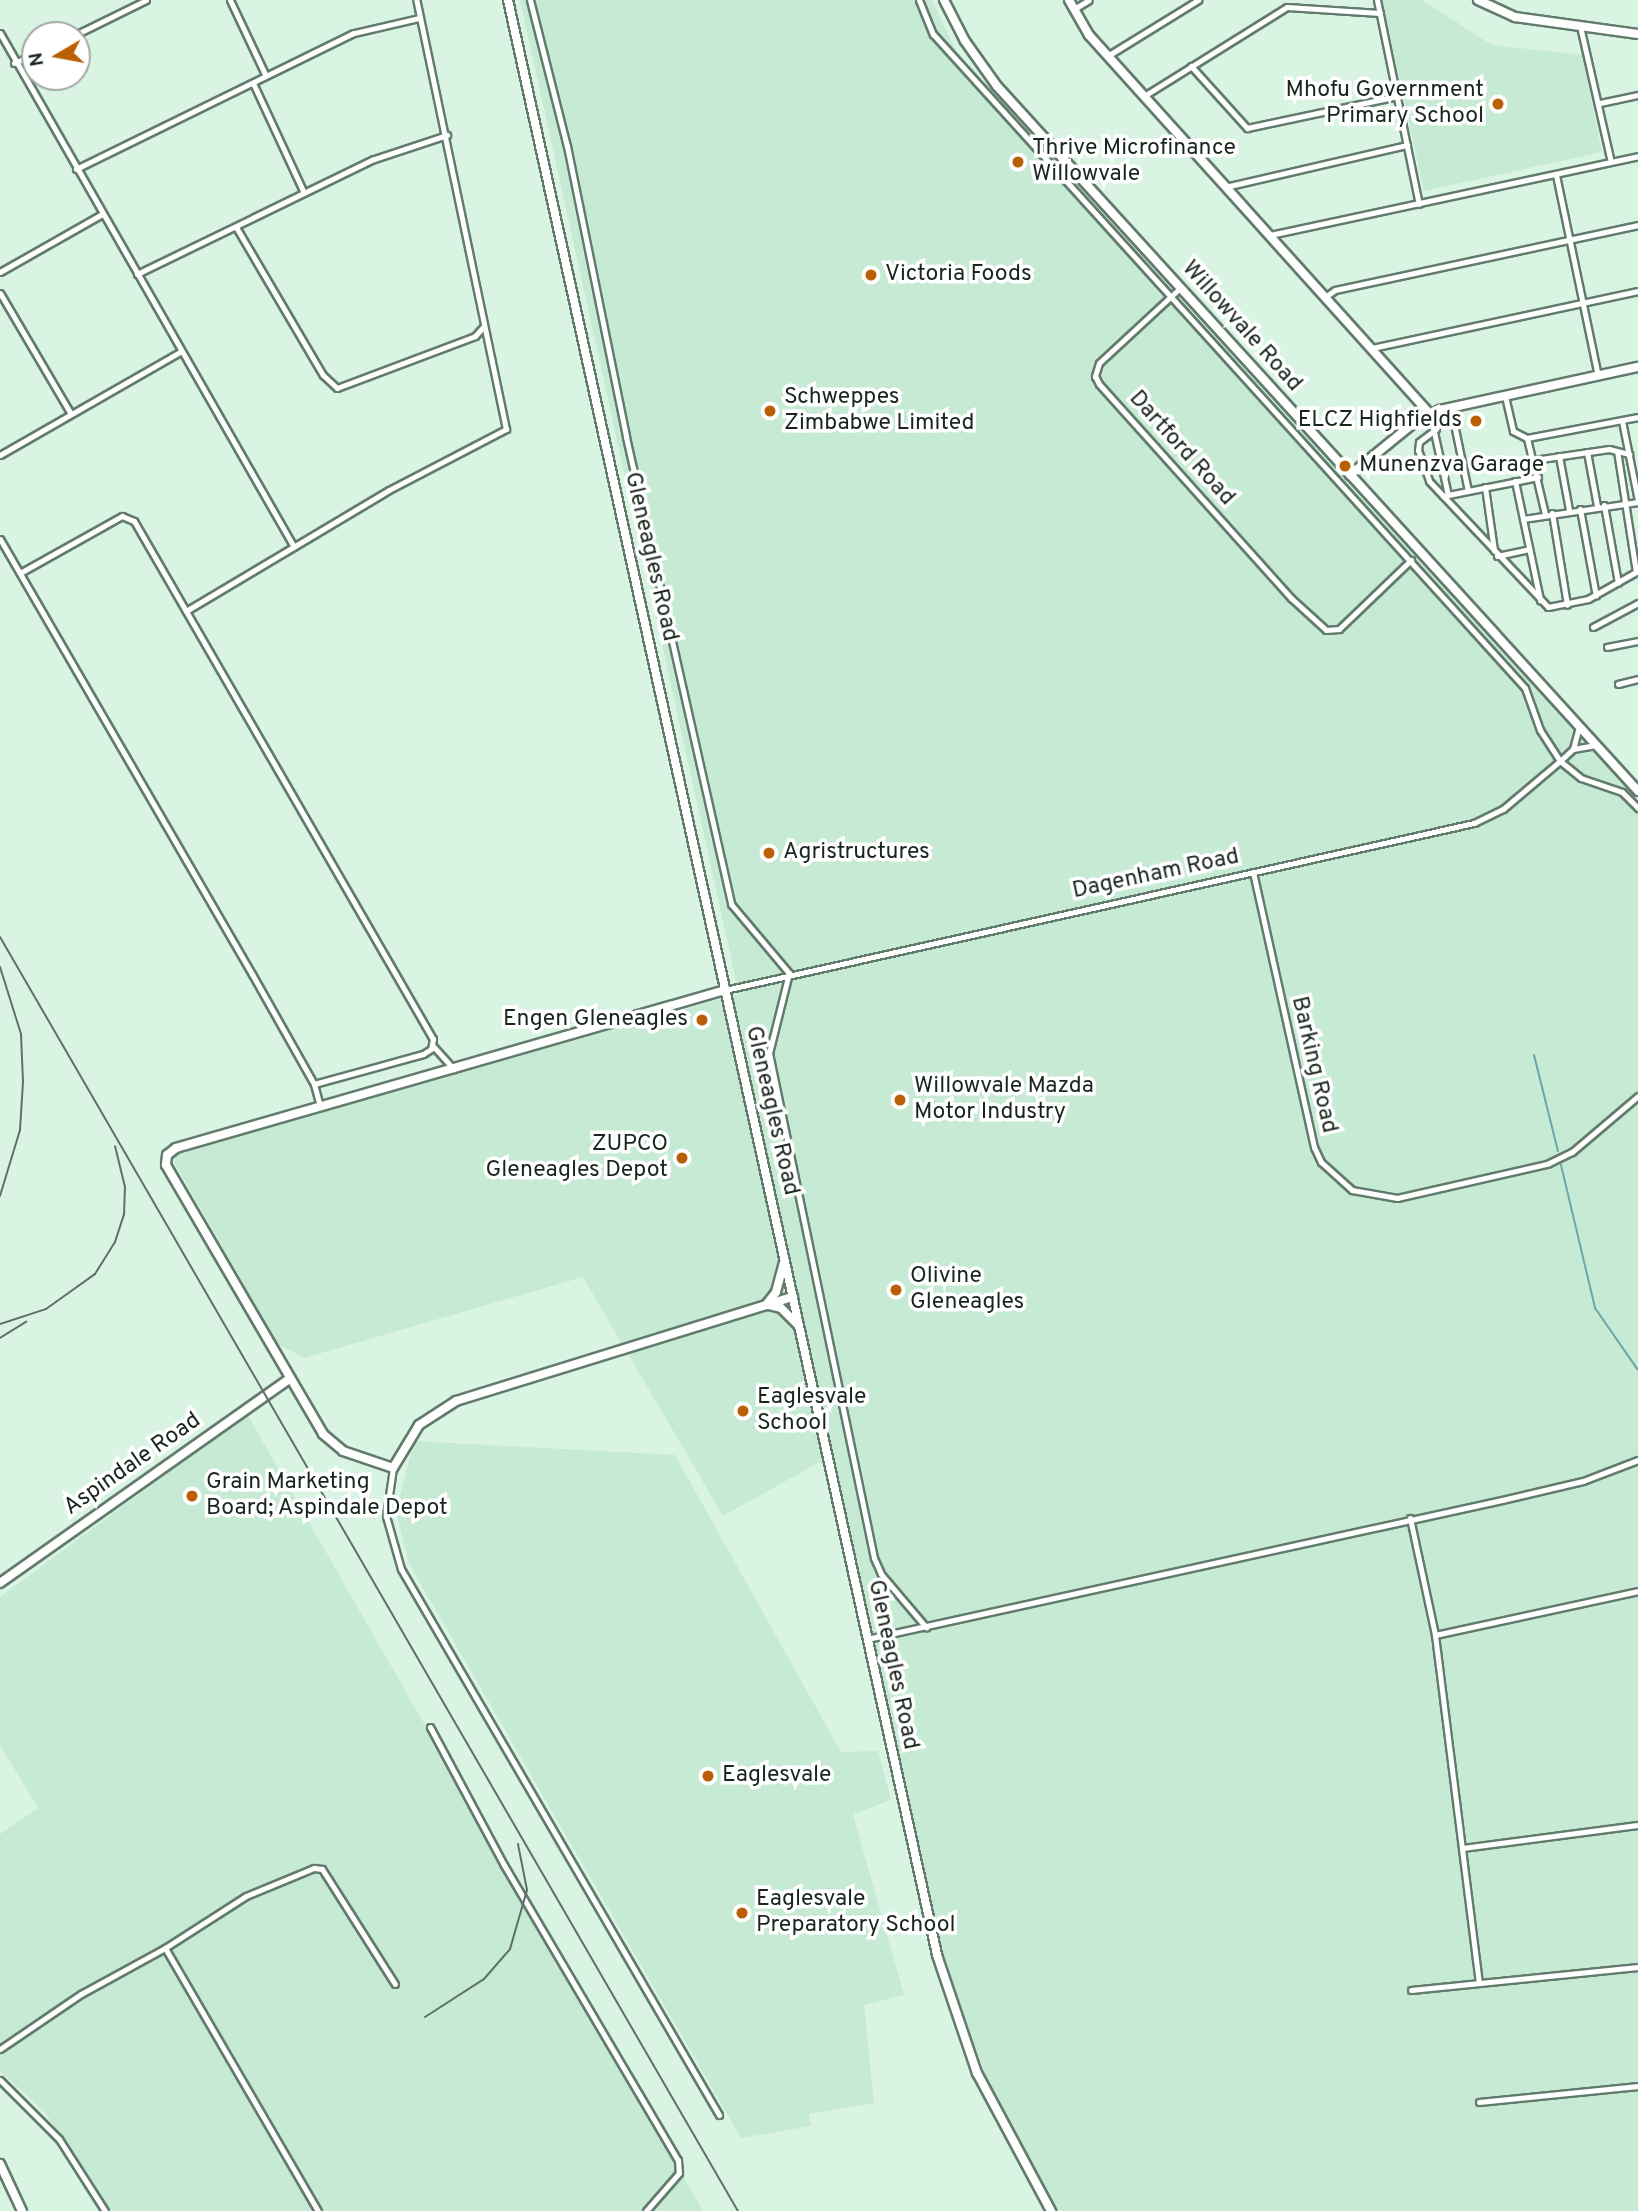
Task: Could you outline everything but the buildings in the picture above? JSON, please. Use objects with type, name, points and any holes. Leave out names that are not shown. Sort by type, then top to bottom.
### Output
[{"type":"street","points":[[91,27],[146,0]]},
{"type":"street","points":[[230,0],[265,74]]},
{"type":"street","points":[[186,611],[389,490],[506,429],[447,135],[416,0]]},
{"type":"street","name":"Gleneagles Road","points":[[508,0],[866,1639],[949,1997],[985,2089],[1051,2211]]},
{"type":"street","points":[[530,0],[567,146],[626,437],[731,904],[789,973],[769,1053],[874,1558],[881,1574],[926,1626]]},
{"type":"street","points":[[919,0],[933,34],[1525,688],[1540,730],[1560,761],[1581,778],[1622,792],[1638,808]]},
{"type":"street","name":"Willowvale Road","points":[[944,0],[965,41],[997,86],[1638,791]]},
{"type":"street","points":[[1069,0],[1071,11],[1144,96],[1430,414],[1436,427],[1446,495]]},
{"type":"street","points":[[1071,11],[1090,0]]},
{"type":"street","points":[[1109,55],[1198,0]]},
{"type":"street","points":[[1377,0],[1419,204]]},
{"type":"street","points":[[1478,0],[1516,17],[1638,34]]},
{"type":"street","points":[[1144,96],[1287,7],[1380,13]]},
{"type":"street","points":[[76,169],[253,83],[265,74],[354,33],[419,18]]},
{"type":"street","points":[[1580,26],[1601,103],[1611,162]]},
{"type":"street","points":[[0,33],[14,63],[293,547]]},
{"type":"street","points":[[14,63],[21,60]]},
{"type":"street","points":[[1191,66],[1247,128],[1396,96]]},
{"type":"street","points":[[253,83],[304,193]]},
{"type":"street","points":[[1601,103],[1638,95]]},
{"type":"street","points":[[137,274],[382,156],[447,135]]},
{"type":"street","points":[[1225,187],[1407,145]]},
{"type":"street","points":[[1270,235],[1638,156]]},
{"type":"street","points":[[1556,175],[1598,376]]},
{"type":"street","points":[[0,272],[102,214]]},
{"type":"street","points":[[1324,297],[1335,290],[1638,225]]},
{"type":"street","points":[[236,227],[323,375],[337,388],[475,336],[484,326]]},
{"type":"street","name":"Dartford Road","points":[[1180,288],[1107,355],[1095,370],[1096,380],[1291,598],[1331,631],[1339,629],[1411,560]]},
{"type":"street","points":[[1372,348],[1638,291]]},
{"type":"street","points":[[0,293],[71,414]]},
{"type":"street","points":[[0,455],[180,352]]},
{"type":"street","points":[[1350,475],[1430,414],[1638,367]]},
{"type":"street","points":[[1505,395],[1513,430],[1527,439],[1534,460],[1549,514],[1567,605]]},
{"type":"street","points":[[1527,439],[1638,417]]},
{"type":"street","points":[[1523,519],[1638,501],[1622,421]]},
{"type":"street","points":[[1468,491],[1454,424],[1436,427],[1419,442],[1422,469],[1541,603],[1567,605],[1596,596],[1637,569],[1617,451]]},
{"type":"street","points":[[1534,460],[1587,452],[1617,451],[1629,454]]},
{"type":"street","points":[[1587,452],[1597,506]]},
{"type":"street","points":[[1559,456],[1569,510]]},
{"type":"street","points":[[1446,495],[1538,477]]},
{"type":"street","points":[[1515,481],[1541,603]]},
{"type":"street","points":[[1485,487],[1495,554]]},
{"type":"street","points":[[1604,505],[1618,583]]},
{"type":"street","points":[[1580,509],[1596,596]]},
{"type":"street","points":[[20,573],[126,516],[134,521],[430,1032],[433,1046],[454,1069]]},
{"type":"street","points":[[0,539],[314,1084],[320,1106]]},
{"type":"street","points":[[1495,554],[1529,549]]},
{"type":"street","points":[[1593,626],[1638,603]]},
{"type":"street","points":[[1607,647],[1638,641]]},
{"type":"street","points":[[1618,684],[1638,679]]},
{"type":"street","points":[[1579,726],[1573,749],[1596,746]]},
{"type":"street","name":"Dagenham Road","points":[[724,990],[789,973],[1474,823],[1509,805],[1573,749]]},
{"type":"street","name":"Barking Road","points":[[1253,872],[1314,1147],[1321,1162],[1352,1190],[1397,1198],[1547,1164],[1572,1152],[1638,1096]]},
{"type":"street","points":[[393,1468],[332,1444],[289,1380],[168,1170],[166,1158],[176,1149],[724,990]]},
{"type":"street","points":[[314,1084],[423,1054],[433,1046]]},
{"type":"street","points":[[766,1305],[776,1292],[785,1261]]},
{"type":"street","points":[[719,2115],[401,1569],[386,1516],[393,1468],[419,1425],[456,1401],[793,1297]]},
{"type":"street","points":[[766,1305],[781,1308],[800,1329]]},
{"type":"street","name":"Aspindale Road","points":[[0,1583],[289,1380]]},
{"type":"street","points":[[866,1639],[1583,1481],[1638,1460]]},
{"type":"street","points":[[1410,1518],[1434,1635],[1479,1982]]},
{"type":"street","points":[[1434,1635],[1638,1591]]},
{"type":"street","points":[[430,1727],[504,1865],[678,2161],[679,2173],[646,2211]]},
{"type":"street","points":[[1463,1848],[1638,1825]]},
{"type":"street","points":[[0,2049],[81,1994],[165,1948],[246,1896],[314,1868],[322,1869],[395,1984]]},
{"type":"street","points":[[165,1948],[318,2211]]},
{"type":"street","points":[[1411,1990],[1638,1967]]},
{"type":"street","points":[[0,2080],[59,2139],[105,2211]]},
{"type":"street","points":[[1479,2102],[1638,2087]]},
{"type":"street","points":[[0,2164],[4,2182],[22,2211]]},
{"type":"shaded area","points":[[520,0],[932,0],[959,57],[1638,801],[1638,2211],[1055,2211],[997,2102],[948,1982],[834,1454],[723,1516],[583,1277],[304,1358],[278,1344],[170,1155],[739,994]]},
{"type":"shaded area","name":"Mhofu Government Primary School","points":[[1382,0],[1422,0],[1492,45],[1582,55],[1602,152],[1424,191]]},
{"type":"shaded area","points":[[247,1414],[703,2211],[106,2211],[45,2112],[0,2071],[0,1834],[38,1808],[0,1745],[0,1597]]},
{"type":"shaded area","name":"Eaglesvale","points":[[414,1441],[675,1455],[841,1752],[878,1751],[891,1800],[853,1814],[904,1995],[864,2005],[874,2103],[809,2114],[811,2126],[741,2138],[409,1564],[396,1512]]},
{"type":"waterway","points":[[1534,1055],[1558,1151]]},
{"type":"waterway","points":[[1561,1165],[1595,1308],[1638,1370]]},
{"type":"railway","points":[[0,937],[738,2211]]},
{"type":"railway","points":[[0,967],[21,1034],[23,1082],[20,1130],[0,1196]]},
{"type":"railway","points":[[0,1324],[46,1309],[95,1274],[115,1242],[124,1215],[125,1187],[115,1146]]},
{"type":"railway","points":[[0,1338],[26,1322]]},
{"type":"railway","points":[[425,2017],[484,1979],[510,1949],[527,1890],[518,1844]]},
{"type":"place","name":"Mhofu Government Primary School","points":[[1498,104]]},
{"type":"place","name":"Thrive Microfinance Willowvale","points":[[1018,162]]},
{"type":"place","name":"Victoria Foods","points":[[871,275]]},
{"type":"place","name":"Schweppes Zimbabwe Limited","points":[[770,411]]},
{"type":"place","name":"ELCZ Highfields","points":[[1476,421]]},
{"type":"place","name":"Munenzva Garage","points":[[1345,466]]},
{"type":"place","name":"Agristructures","points":[[769,853]]},
{"type":"place","name":"Engen Gleneagles","points":[[702,1020]]},
{"type":"place","name":"Willowvale Mazda Motor Industry","points":[[900,1100]]},
{"type":"place","name":"ZUPCO Gleneagles Depot","points":[[682,1158]]},
{"type":"place","name":"Olivine Gleneagles","points":[[896,1290]]},
{"type":"place","name":"Eaglesvale School","points":[[743,1411]]},
{"type":"place","name":"Grain Marketing Board; Aspindale Depot","points":[[192,1496]]},
{"type":"place","name":"Eaglesvale","points":[[708,1776]]},
{"type":"place","name":"Eaglesvale Preparatory School","points":[[742,1913]]}]
